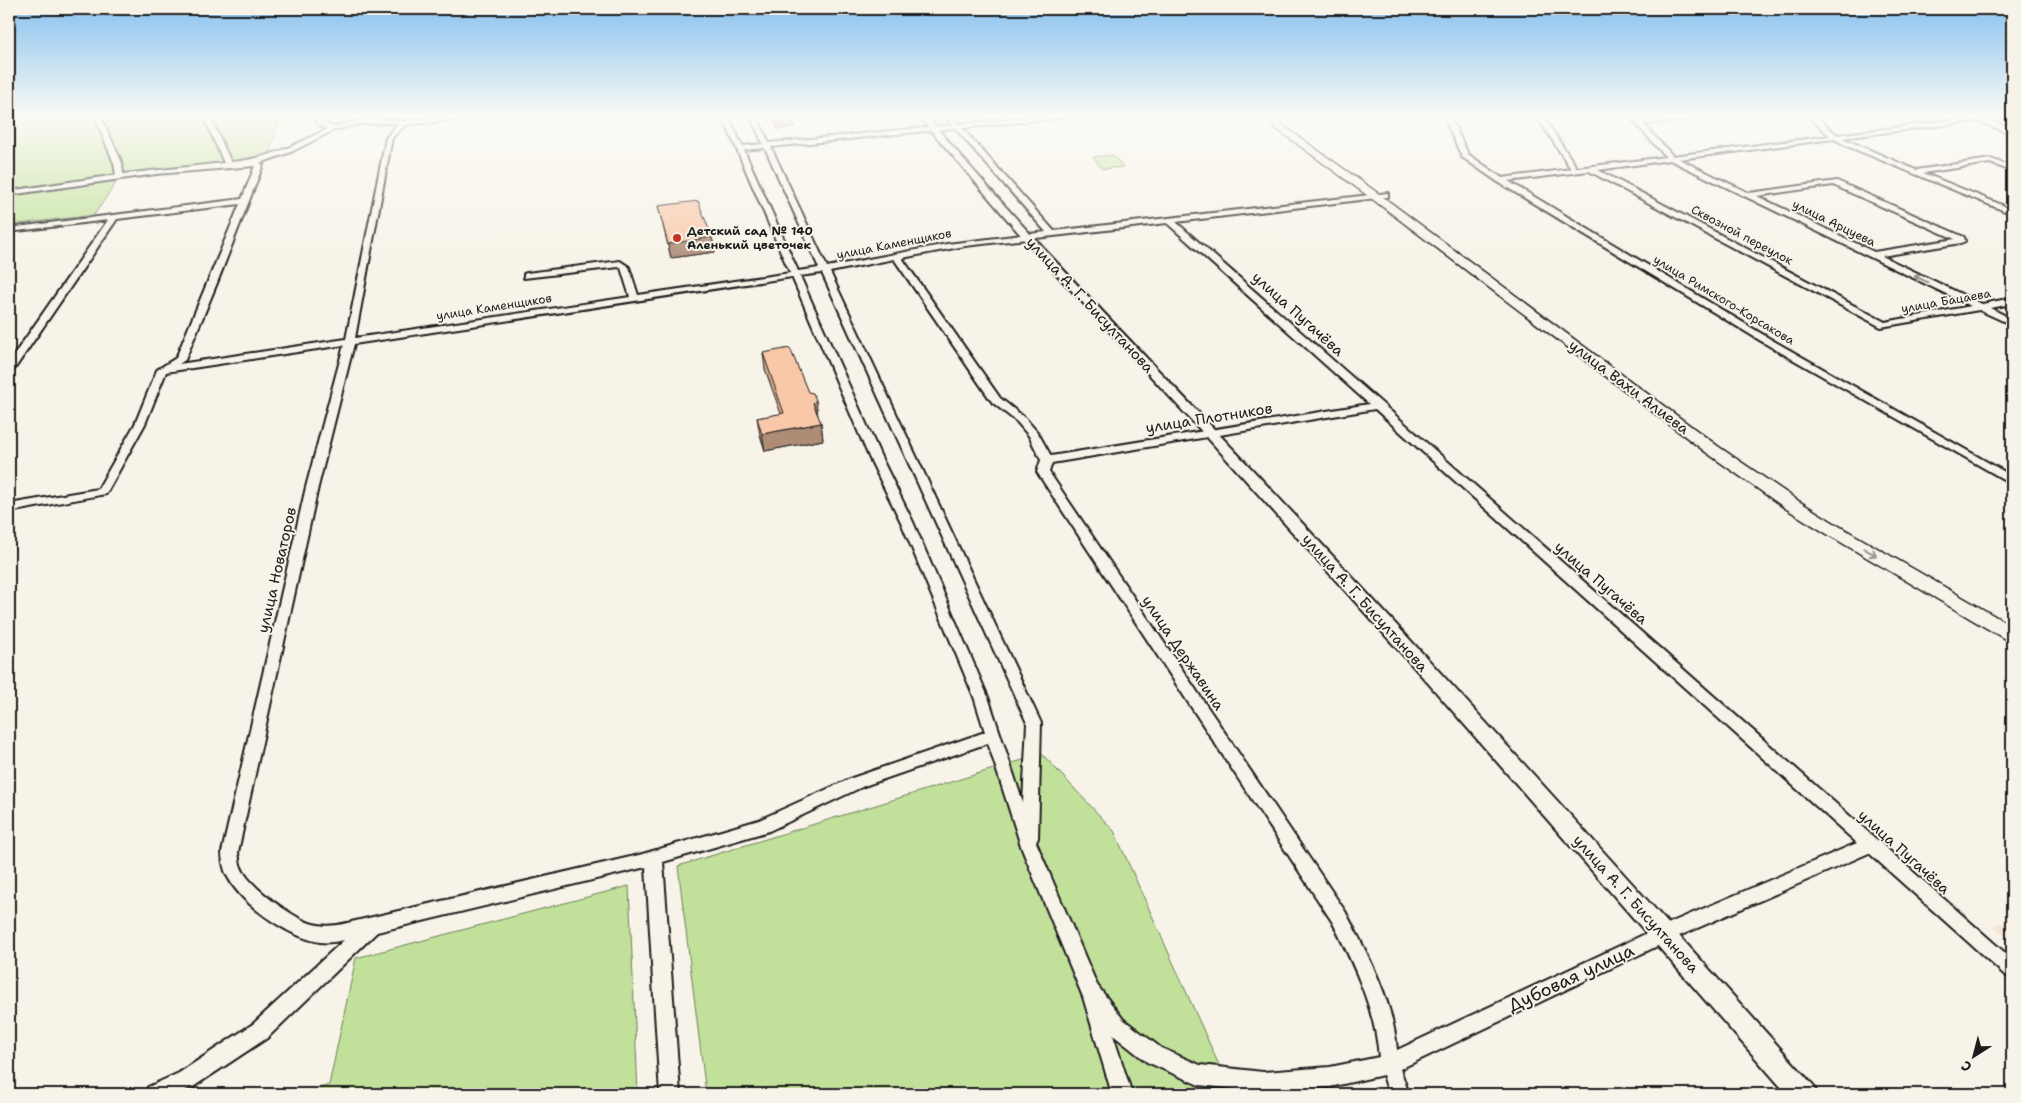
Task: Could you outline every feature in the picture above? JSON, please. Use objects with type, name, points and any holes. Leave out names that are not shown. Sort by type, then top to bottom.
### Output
[{"type":"main road","name":"улица Вахи Алиева","points":[[1337,166],[1787,490],[1830,517],[2012,620]]},
{"type":"main road","name":"улица Вахи Алиева","points":[[1341,166],[1698,439],[1792,504],[2012,634]]},
{"type":"street","points":[[118,166],[120,177]]},
{"type":"street","points":[[9,193],[207,166]]},
{"type":"street","points":[[9,508],[102,492],[140,424],[162,370],[180,360],[214,283],[259,166]]},
{"type":"street","name":"улица Новаторов","points":[[384,166],[350,341],[310,495],[230,852],[234,872],[246,888],[291,925],[322,934],[342,933],[654,858],[763,826],[858,782],[993,735]]},
{"type":"street","points":[[749,166],[875,458],[908,522],[980,697],[1030,848],[1090,991],[1122,1094]]},
{"type":"street","points":[[776,166],[1034,723],[1030,848]]},
{"type":"street","name":"улица А. Г. Бисултанова","points":[[966,166],[1026,237],[1211,433],[1664,934],[1804,1094]]},
{"type":"street","name":"улица А. Г. Бисултанова","points":[[993,166],[1052,234]]},
{"type":"street","name":"улица Римского-Корсакова","points":[[1481,166],[1761,337],[2012,481]]},
{"type":"street","points":[[1573,166],[1575,170]]},
{"type":"street","points":[[1501,180],[1602,166]]},
{"type":"street","name":"улица Арцуева","points":[[1690,166],[2012,322]]},
{"type":"street","points":[[1901,166],[2012,212]]},
{"type":"street","points":[[1914,172],[1953,166]]},
{"type":"street","name":"Сквозной переулок","points":[[1589,168],[1884,325]]},
{"type":"street","points":[[1750,194],[1834,183],[1961,239],[1961,241],[1872,255]]},
{"type":"street","name":"улица Каменщиков","points":[[162,370],[824,270],[897,257],[918,251],[1380,196]]},
{"type":"street","points":[[9,230],[245,202]]},
{"type":"street","points":[[9,368],[115,216]]},
{"type":"street","name":"улица Пугачёва","points":[[1169,220],[2012,970]]},
{"type":"street","name":"улица Державина","points":[[897,257],[996,400],[1021,420],[1034,436],[1047,460],[1043,472],[1339,917],[1366,970],[1386,1031],[1389,1064],[1399,1094]]},
{"type":"street","points":[[527,276],[620,264],[625,267],[635,299]]},
{"type":"street","name":"улица Бацаева","points":[[1884,325],[2012,301]]},
{"type":"street","name":"улица Плотников","points":[[1047,460],[1376,406]]},
{"type":"street","name":"Дубовая улица","points":[[1090,991],[1116,1026],[1154,1055],[1199,1075],[1263,1082],[1330,1076],[1389,1064],[1664,934],[1872,844]]},
{"type":"street","points":[[654,858],[670,1094]]},
{"type":"street","points":[[155,1094],[186,1080],[260,1031],[372,925]]},
{"type":"shaded area","points":[[2012,919],[2012,943],[1993,926]]},
{"type":"green space","points":[[9,166],[222,166],[120,177],[94,215],[9,225]]},
{"type":"green space","points":[[1100,166],[1123,167],[1102,169]]},
{"type":"green space","points":[[1042,754],[1114,831],[1232,1094],[706,1094],[678,866]]},
{"type":"green space","points":[[629,886],[638,1094],[300,1094],[329,1085],[356,958]]},
{"type":"building","points":[[698,201],[712,237],[668,244],[658,206]]},
{"type":"building","points":[[790,348],[808,392],[813,393],[816,400],[813,403],[821,423],[762,434],[757,418],[784,413],[763,353]]},
{"type":"place","name":"Детский сад № 140 Аленький цветочек","points":[[677,238]]}]
